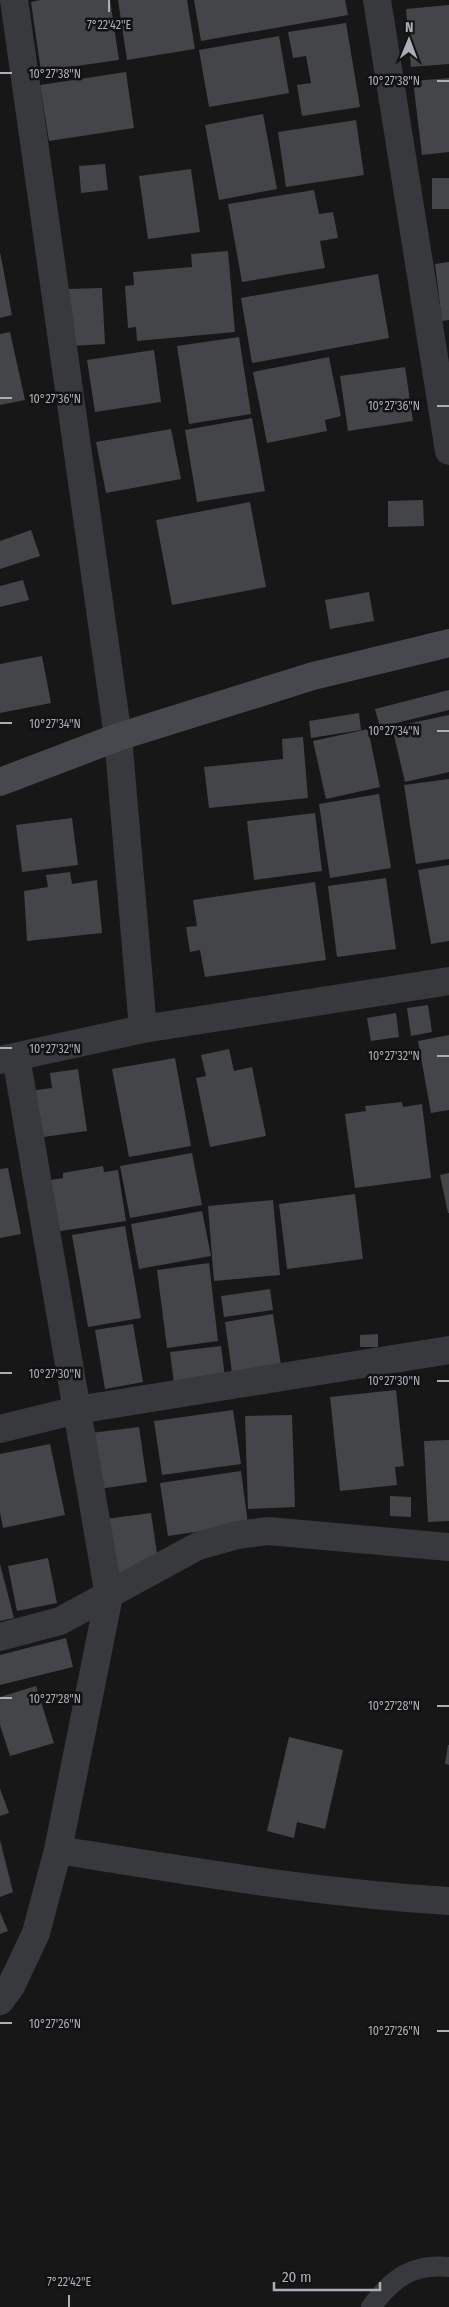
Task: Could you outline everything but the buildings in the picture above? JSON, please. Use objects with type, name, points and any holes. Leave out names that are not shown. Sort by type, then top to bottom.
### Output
[{"type":"street","points":[[14,0],[118,737],[143,1029]]},
{"type":"street","points":[[377,0],[449,451]]},
{"type":"street","points":[[0,782],[118,737],[313,676],[449,643]]},
{"type":"street","points":[[0,2001],[11,1986],[36,1933],[58,1850],[109,1596],[77,1410],[8,1058],[143,1029],[449,981]]},
{"type":"street","points":[[0,1429],[77,1410],[449,1350]]},
{"type":"street","points":[[0,1637],[60,1621],[198,1546],[237,1535],[268,1531],[449,1547]]},
{"type":"street","points":[[58,1850],[276,1884],[374,1897],[449,1901]]},
{"type":"lane","points":[[371,2307],[386,2287],[410,2271],[436,2266],[449,2267]]}]
